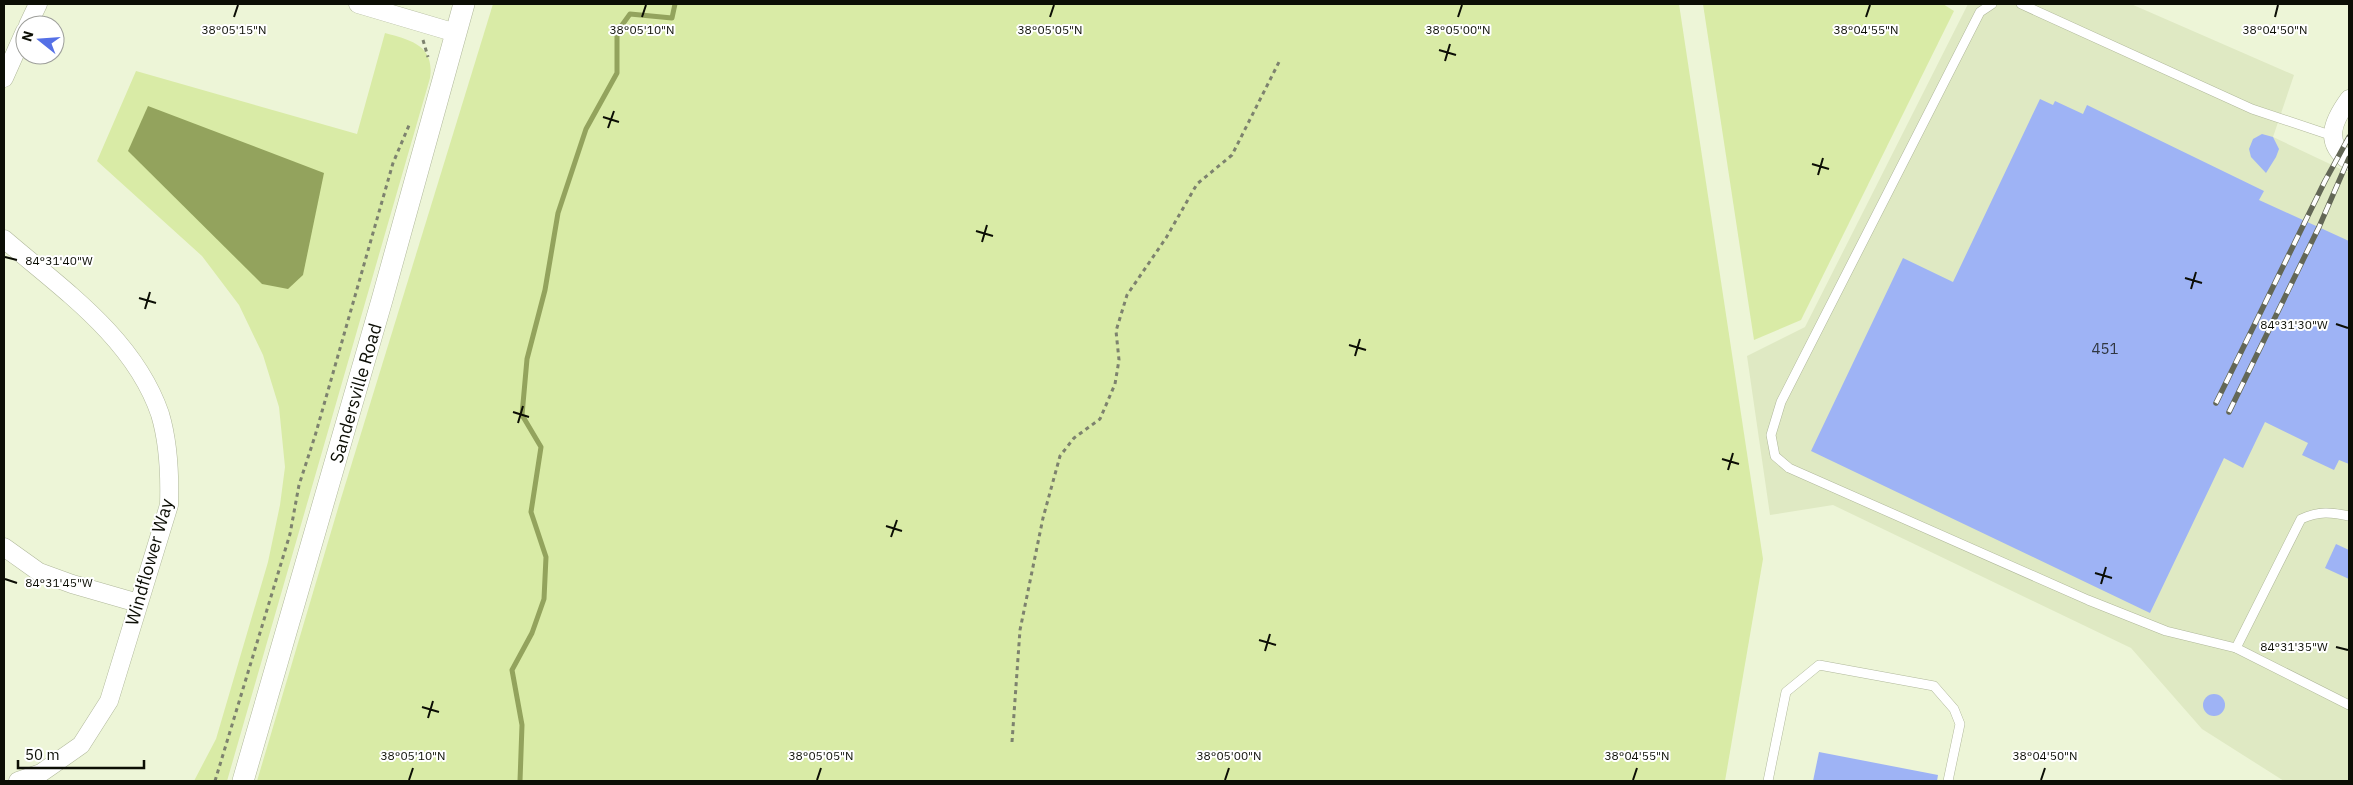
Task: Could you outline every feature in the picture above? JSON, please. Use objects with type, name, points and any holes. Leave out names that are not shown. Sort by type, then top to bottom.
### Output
[{"type":"street","points":[[358,4],[456,33]]},
{"type":"street","name":"Sandersville Road","points":[[243,781],[464,4]]},
{"type":"street","points":[[4,78],[15,53]]},
{"type":"street","points":[[2349,99],[2338,115],[2333,136],[2336,149],[2349,161]]},
{"type":"street","name":"Windflower Way","points":[[4,239],[115,338],[146,382],[160,414],[169,464],[169,505],[138,602],[110,701],[82,745],[41,772],[18,781]]},
{"type":"street","points":[[4,547],[39,572],[72,584],[138,602]]},
{"type":"lane","points":[[1992,4],[1980,12],[1781,402],[1772,435],[1775,456],[1789,468],[2088,600],[2166,630],[2236,648],[2349,705]]},
{"type":"lane","points":[[2021,4],[2252,109],[2333,136]]},
{"type":"lane","points":[[2236,648],[2301,518],[2315,512],[2328,511],[2349,516]]},
{"type":"lane","points":[[1768,781],[1786,692],[1818,665],[1934,686],[1954,709],[1960,724],[1948,781]]},
{"type":"path","points":[[427,24],[423,43],[428,54],[428,65]]},
{"type":"path","points":[[1012,742],[1020,630],[1043,518],[1060,456],[1074,438],[1100,419],[1115,384],[1119,360],[1116,331],[1127,296],[1166,238],[1197,184],[1232,155],[1279,62]]},
{"type":"path","points":[[215,781],[290,534],[299,485],[315,436],[393,163],[412,119]]},
{"type":"shaded area","points":[[493,4],[1679,4],[1763,559],[1725,781],[257,781],[339,505]]},
{"type":"shaded area","points":[[1703,4],[1943,4],[1954,11],[1801,320],[1754,340]]},
{"type":"shaded area","points":[[1968,4],[2131,4],[2294,75],[2273,137],[2349,173],[2349,781],[2284,781],[2202,729],[2131,648],[1833,505],[1770,515],[1747,356],[1805,327]]},
{"type":"shaded area","points":[[385,33],[412,42],[425,51],[431,67],[430,78],[227,781],[194,781],[216,739],[268,562],[280,505],[285,467],[279,407],[263,355],[239,305],[202,256],[97,161],[136,71],[357,134]]},
{"type":"shaded area","points":[[148,106],[324,173],[303,275],[288,289],[262,284],[128,151]]},
{"type":"building","points":[[2040,99],[2053,105],[2055,101],[2083,114],[2087,105],[2264,191],[2259,200],[2349,241],[2349,464],[2339,460],[2334,470],[2302,455],[2308,443],[2265,422],[2243,468],[2224,458],[2150,613],[1811,451],[1903,258],[1953,282]]},
{"type":"building","points":[[2262,134],[2273,137],[2279,149],[2266,173],[2251,157],[2249,149],[2253,139]]},
{"type":"building","points":[[2336,544],[2349,550],[2349,579],[2325,568]]},
{"type":"building","points":[[2210,694],[2218,694],[2225,701],[2225,709],[2218,716],[2210,716],[2203,709],[2203,701]]},
{"type":"building","points":[[1819,752],[1938,775],[1937,781],[1813,781]]},
{"type":"waterway","points":[[520,781],[522,725],[512,670],[532,633],[544,599],[546,557],[531,512],[541,447],[522,415],[527,359],[545,290],[558,213],[586,129],[617,73],[617,32],[630,14],[672,18],[675,4]]},
{"type":"railway","points":[[2216,403],[2325,181],[2349,137]]},
{"type":"railway","points":[[2229,412],[2319,227],[2349,158]]}]
